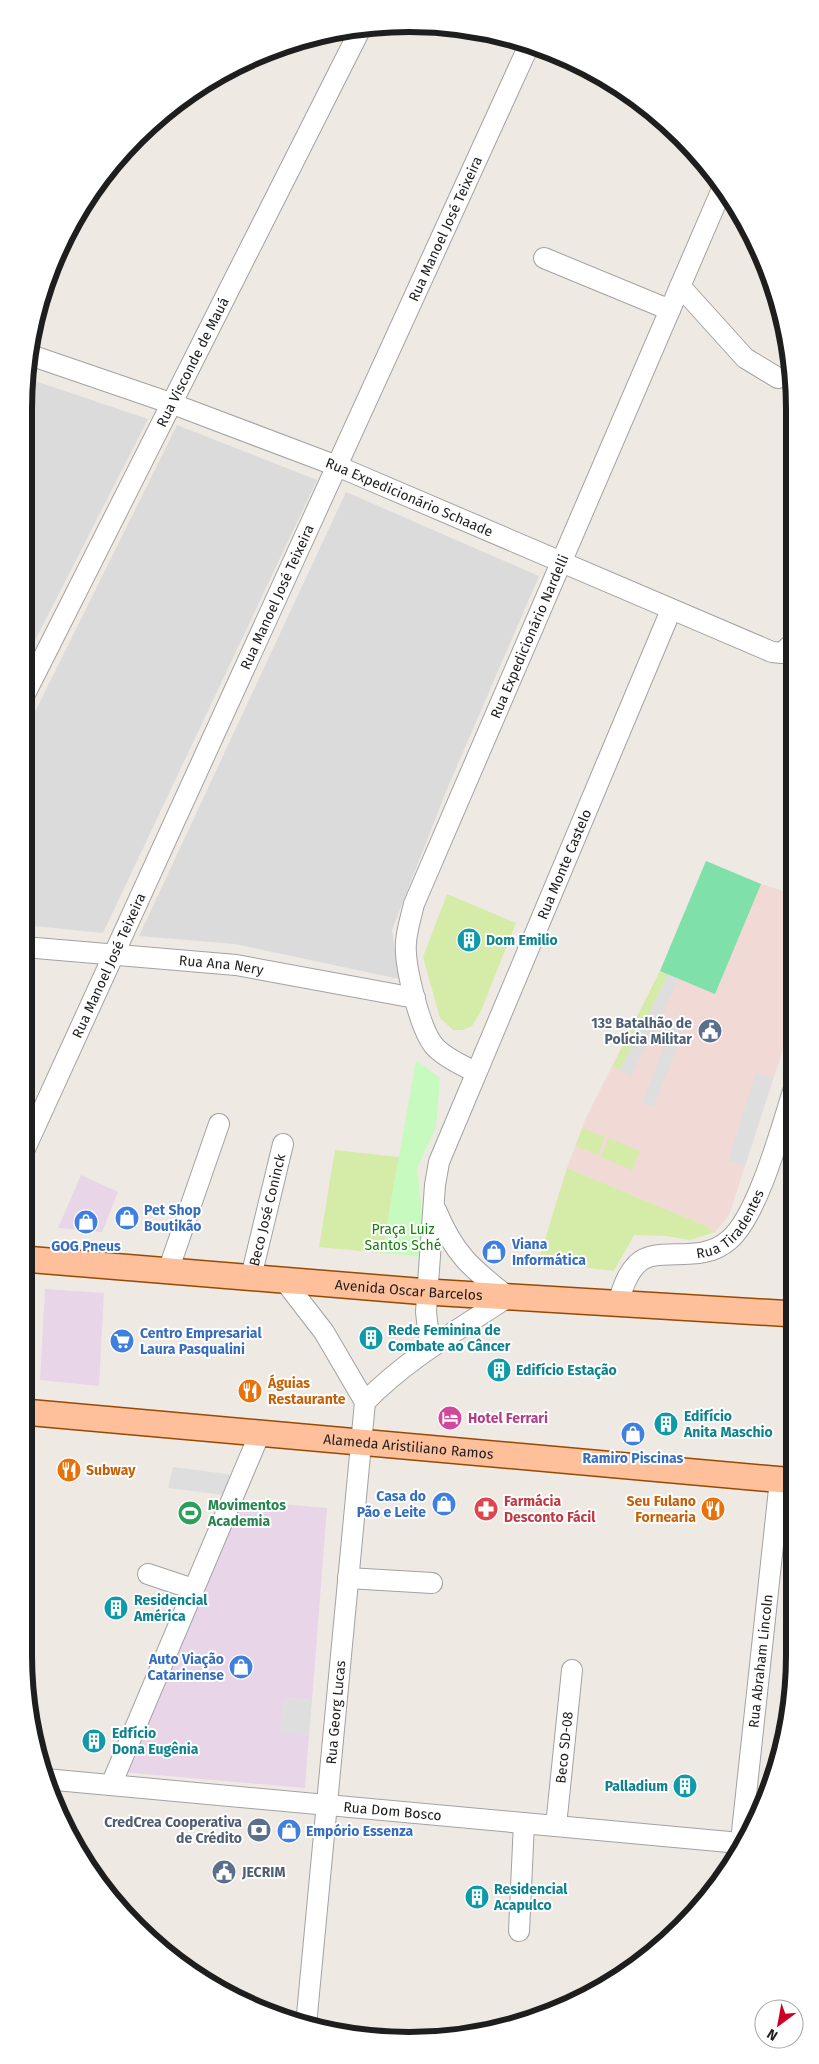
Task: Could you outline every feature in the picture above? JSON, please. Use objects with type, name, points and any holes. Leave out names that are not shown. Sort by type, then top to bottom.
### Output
[{"type":"main road","name":"Avenida Oscar Barcelos","points":[[32,1260],[428,1292],[617,1305],[786,1314]]},
{"type":"main road","name":"Alameda Aristiliano Ramos","points":[[32,1413],[786,1481]]},
{"type":"street","name":"Rua Visconde de Mauá","points":[[32,680],[357,37]]},
{"type":"street","name":"Rua Manoel José Teixeira","points":[[32,1133],[527,52]]},
{"type":"street","name":"Rua Expedicionário Nardelli","points":[[476,1072],[448,1058],[435,1047],[428,1034],[415,998],[406,944],[414,904],[719,195]]},
{"type":"street","points":[[544,258],[670,310]]},
{"type":"street","points":[[680,286],[745,358],[778,378]]},
{"type":"street","name":"Rua Expedicionário Schaade","points":[[36,357],[173,404],[337,466],[772,652],[786,648]]},
{"type":"street","name":"Rua Monte Castelo","points":[[430,1347],[426,1312],[436,1172],[476,1072],[671,610]]},
{"type":"street","name":"Rua Ana Nery","points":[[32,948],[236,965],[415,998]]},
{"type":"street","name":"Rua Tiradentes","points":[[617,1305],[630,1273],[637,1263],[648,1256],[698,1254],[713,1250],[729,1241],[741,1226],[766,1172],[786,1112]]},
{"type":"street","points":[[168,1271],[219,1124]]},
{"type":"street","name":"Beco José Coninck","points":[[251,1277],[283,1144]]},
{"type":"street","name":"Rua Monte Castelo","points":[[434,1206],[447,1236],[460,1255],[477,1272],[508,1297]]},
{"type":"street","points":[[283,1279],[324,1332],[365,1402],[387,1379],[430,1347],[508,1297]]},
{"type":"street","name":"Rua Georg Lucas","points":[[307,2017],[365,1402]]},
{"type":"street","points":[[111,1786],[260,1434]]},
{"type":"street","name":"Rua Abraham Lincoln","points":[[742,1831],[786,1489]]},
{"type":"street","points":[[148,1574],[194,1589]]},
{"type":"street","points":[[348,1578],[432,1583]]},
{"type":"street","name":"Beco SD-08","points":[[556,1826],[572,1670]]},
{"type":"street","name":"Rua Dom Bosco","points":[[54,1780],[737,1842]]},
{"type":"street","points":[[519,1931],[524,1823]]},
{"type":"shaded area","points":[[34,381],[148,419],[32,646]]},
{"type":"shaded area","points":[[177,425],[317,480],[103,933],[32,926],[32,718]]},
{"type":"shaded area","points":[[346,492],[539,576],[445,794],[392,930],[399,979],[235,944],[139,936]]},
{"type":"shaded area","name":"13º Batalhão de Polícia Militar","points":[[706,861],[761,884],[786,892],[786,1040],[729,1215],[715,1232],[706,1226],[567,1168],[585,1120],[660,971]]},
{"type":"shaded area","points":[[668,975],[679,979],[631,1076],[620,1070]]},
{"type":"shaded area","points":[[677,1015],[688,1020],[653,1107],[642,1102]]},
{"type":"shaded area","points":[[756,1073],[773,1078],[745,1166],[728,1160]]},
{"type":"shaded area","points":[[81,1175],[118,1192],[102,1232],[58,1228]]},
{"type":"shaded area","points":[[45,1289],[104,1293],[99,1386],[40,1380]]},
{"type":"shaded area","points":[[173,1467],[234,1475],[225,1495],[168,1488]]},
{"type":"shaded area","name":"Auto Viação Catarinense","points":[[241,1501],[327,1508],[312,1700],[285,1698],[281,1732],[309,1735],[305,1788],[122,1772]]},
{"type":"shaded area","points":[[285,1698],[312,1700],[309,1735],[281,1733]]},
{"type":"green space","points":[[706,861],[761,884],[715,994],[660,971]]},
{"type":"green space","points":[[447,894],[516,923],[481,1011],[472,1026],[463,1030],[453,1030],[440,1018],[423,957]]},
{"type":"green space","points":[[660,971],[668,975],[620,1070],[613,1066]]},
{"type":"green space","name":"Praça Luiz Santos Sché","points":[[416,1060],[440,1078],[436,1127],[417,1168],[421,1204],[422,1257],[382,1253]]},
{"type":"green space","points":[[582,1128],[605,1137],[598,1155],[576,1146]]},
{"type":"green space","points":[[609,1138],[640,1151],[632,1170],[601,1157]]},
{"type":"green space","points":[[335,1150],[399,1157],[382,1253],[319,1247]]},
{"type":"green space","points":[[567,1168],[706,1226],[715,1232],[690,1240],[666,1236],[634,1235],[614,1271],[538,1262]]},
{"type":"place","name":"Dom Emilio","points":[[469,940]]},
{"type":"place","name":"13º Batalhão de Polícia Militar","points":[[710,1031]]},
{"type":"place","name":"Pet Shop Boutikão","points":[[127,1218]]},
{"type":"place","name":"GOG Pneus","points":[[86,1222]]},
{"type":"place","name":"Viana Informática","points":[[494,1252]]},
{"type":"place","name":"Rede Feminina de Combate ao Câncer","points":[[371,1338]]},
{"type":"place","name":"Centro Empresarial Laura Pasqualini","points":[[122,1341]]},
{"type":"place","name":"Edifício Estação","points":[[499,1370]]},
{"type":"place","name":"Águias Restaurante","points":[[250,1391]]},
{"type":"place","name":"Hotel Ferrari","points":[[450,1418]]},
{"type":"place","name":"Edifício Anita Maschio","points":[[666,1424]]},
{"type":"place","name":"Ramiro Piscinas","points":[[633,1434]]},
{"type":"place","name":"Subway","points":[[69,1470]]},
{"type":"place","name":"Casa do Pão e Leite","points":[[444,1504]]},
{"type":"place","name":"Farmácia Desconto Fácil","points":[[486,1509]]},
{"type":"place","name":"Seu Fulano Fornearia","points":[[713,1509]]},
{"type":"place","name":"Movimentos Academia","points":[[190,1513]]},
{"type":"place","name":"Residencial América","points":[[116,1608]]},
{"type":"place","name":"Auto Viação Catarinense","points":[[241,1667]]},
{"type":"place","name":"Edfício Dona Eugênia","points":[[94,1741]]},
{"type":"place","name":"Palladium","points":[[685,1786]]},
{"type":"place","name":"CredCrea Cooperativa de Crédito","points":[[259,1830]]},
{"type":"place","name":"Empório Essenza","points":[[289,1831]]},
{"type":"place","name":"JECRIM","points":[[224,1872]]},
{"type":"place","name":"Residencial Acapulco","points":[[477,1897]]}]
